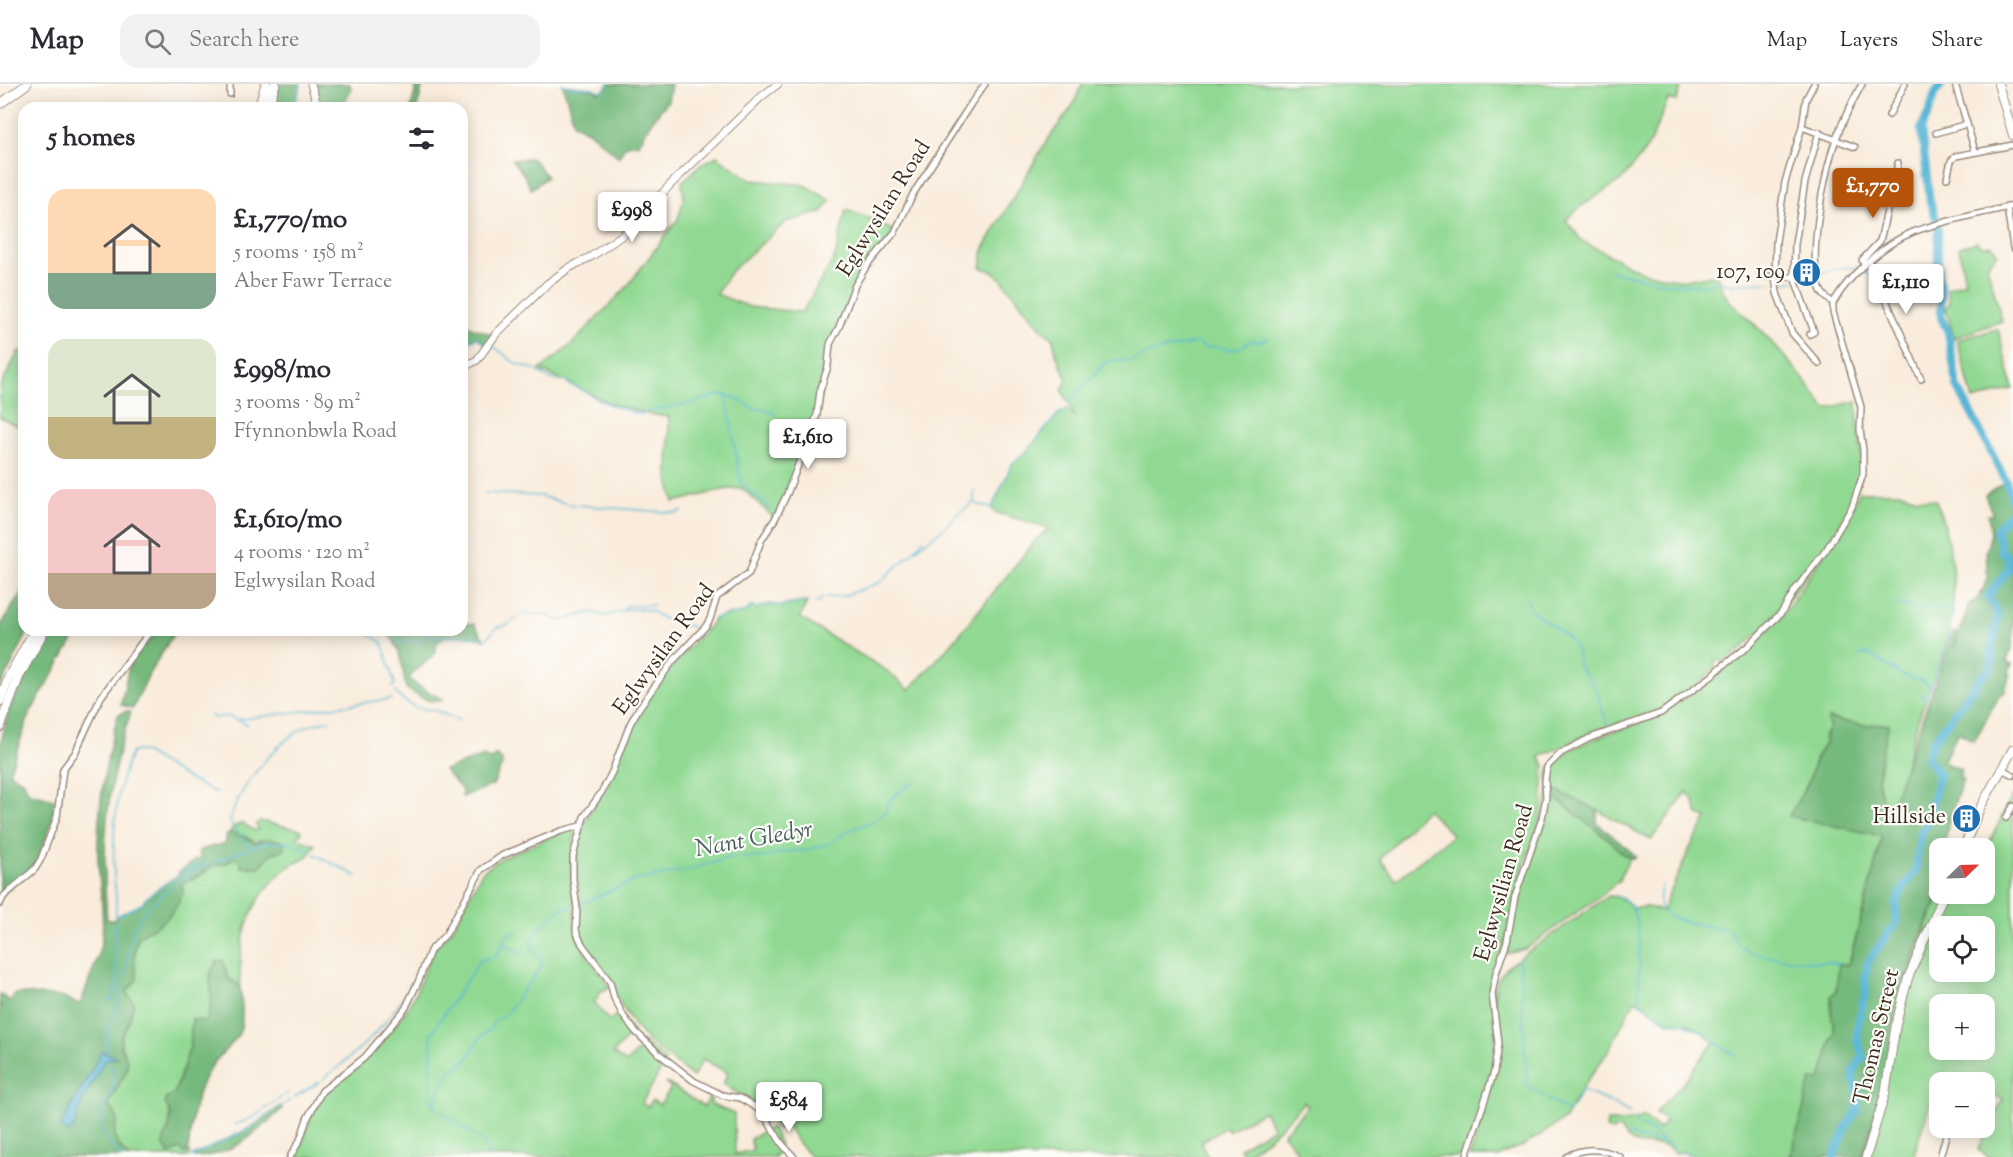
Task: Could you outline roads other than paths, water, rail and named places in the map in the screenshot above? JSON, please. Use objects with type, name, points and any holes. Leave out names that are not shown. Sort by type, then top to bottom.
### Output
[{"type":"highway","points":[[261,102],[266,84]]},
{"type":"highway","points":[[269,102],[275,84]]},
{"type":"highway","points":[[0,701],[9,677],[32,636]]},
{"type":"highway","points":[[0,727],[19,676],[41,636]]},
{"type":"main road","points":[[0,97],[18,84]]},
{"type":"main road","points":[[0,104],[27,84]]},
{"type":"main road","points":[[1998,84],[2013,135]]},
{"type":"main road","points":[[1968,838],[1980,808],[2013,749]]},
{"type":"main road","name":"Thomas Street","points":[[1866,1157],[1885,1094],[1896,1024],[1908,978],[1940,904]]},
{"type":"street","points":[[230,84],[230,94]]},
{"type":"street","points":[[311,84],[316,102]]},
{"type":"street","points":[[468,365],[477,360],[496,334],[553,279],[624,234],[670,185],[761,97],[778,84]]},
{"type":"street","name":"Eglwysilan Road","points":[[794,1157],[782,1144],[764,1114],[757,1108],[740,1098],[722,1095],[694,1081],[658,1053],[624,1017],[614,998],[610,982],[582,944],[576,931],[577,908],[573,856],[580,826],[612,772],[630,723],[639,708],[672,661],[706,626],[717,597],[749,573],[761,541],[787,494],[817,415],[820,391],[828,366],[830,344],[855,285],[866,267],[895,232],[913,194],[985,84]]},
{"type":"street","points":[[1814,84],[1806,99],[1802,127],[1785,182],[1776,242],[1775,277],[1777,293],[1792,333],[1819,364]]},
{"type":"street","points":[[1862,84],[1836,140],[1823,194],[1815,252],[1816,278],[1823,294],[1833,303],[1845,286],[1867,263],[1913,232],[2010,206],[2013,248]]},
{"type":"street","points":[[1889,115],[1905,84]]},
{"type":"street","points":[[1955,84],[1976,151]]},
{"type":"street","points":[[1936,134],[1967,124]]},
{"type":"street","points":[[1802,127],[1855,147]]},
{"type":"street","points":[[1810,334],[1814,332],[1794,277],[1795,244],[1805,182],[1819,132]]},
{"type":"street","points":[[1947,178],[1951,161],[1956,156],[2013,145]]},
{"type":"street","points":[[1898,163],[1880,241],[1862,260],[1867,263],[1921,379]]},
{"type":"street","points":[[1760,276],[1816,278]]},
{"type":"street","name":"Eglwysilian Road","points":[[1466,1157],[1494,1071],[1498,1043],[1492,994],[1496,973],[1508,941],[1515,897],[1542,818],[1546,797],[1547,767],[1561,753],[1590,738],[1661,713],[1736,657],[1774,621],[1826,550],[1852,507],[1863,474],[1861,407],[1833,312],[1833,303]]},
{"type":"street","points":[[0,904],[4,896],[34,869],[41,859],[57,817],[63,769],[75,753],[100,697],[146,636]]},
{"type":"street","points":[[2002,768],[2013,775]]},
{"type":"street","points":[[2006,818],[2013,806]]},
{"type":"street","points":[[290,1157],[322,1091],[364,1058],[405,1009],[430,951],[446,934],[482,870],[503,855],[571,827],[580,826]]},
{"type":"street","points":[[1940,1157],[1945,1138]]},
{"type":"street","points":[[1566,1157],[1576,1152],[1598,1154],[1608,1151],[1620,1157]]},
{"type":"water","points":[[102,1051],[117,1058],[105,1060],[81,1104],[75,1127],[69,1133],[60,1127]]},
{"type":"waterway","points":[[296,102],[301,84]]},
{"type":"waterway","points":[[561,84],[593,88],[603,92],[609,84]]},
{"type":"waterway","points":[[1937,221],[1930,202],[1921,129],[1935,93],[1942,84]]},
{"type":"waterway","points":[[1938,228],[1941,318],[1948,332],[1957,386],[2006,481],[2013,503]]},
{"type":"waterway","points":[[1819,274],[1843,268],[1858,269]]},
{"type":"waterway","points":[[1610,271],[1671,284],[1706,285],[1719,281],[1736,286],[1739,283],[1773,282]]},
{"type":"waterway","points":[[1862,271],[1874,277]]},
{"type":"waterway","points":[[1878,279],[1888,284],[1938,278]]},
{"type":"waterway","points":[[1778,282],[1794,281]]},
{"type":"waterway","points":[[468,342],[477,337],[485,344]]},
{"type":"waterway","points":[[1199,343],[1204,348],[1216,347],[1232,350],[1244,346],[1251,340],[1260,342],[1269,337]]},
{"type":"waterway","points":[[1069,402],[1106,362],[1130,361],[1153,352],[1195,343]]},
{"type":"waterway","points":[[490,346],[495,347],[515,363],[536,370],[550,379],[569,382],[571,386],[582,389],[599,400],[636,413],[642,414],[719,395],[731,396],[757,410],[760,408],[775,414]]},
{"type":"waterway","points":[[726,395],[741,483],[774,512]]},
{"type":"waterway","points":[[815,602],[818,603],[822,598],[843,596],[879,583],[946,526],[951,519],[973,503],[992,508],[1012,464],[1026,452],[1060,412],[1067,409]]},
{"type":"waterway","points":[[974,490],[974,501]]},
{"type":"waterway","points":[[485,493],[540,496],[567,504],[675,513],[682,511]]},
{"type":"waterway","points":[[1834,1157],[1848,1124],[1858,1110],[1858,1089],[1853,1079],[1853,1072],[1863,1057],[1857,1039],[1866,990],[1868,962],[1896,925],[1896,903],[1916,871],[1920,833],[1926,826],[1939,774],[1927,758],[1932,743],[1982,676],[1990,670],[1998,615],[1988,596],[2009,569],[2007,556],[2002,552],[1996,529],[2013,511]]},
{"type":"waterway","points":[[915,549],[924,539]]},
{"type":"waterway","points":[[1526,598],[1532,610],[1570,640],[1575,647],[1578,655],[1577,664],[1596,688],[1607,724]]},
{"type":"waterway","points":[[713,619],[738,614],[751,607],[807,602]]},
{"type":"waterway","points":[[1894,604],[1922,609]]},
{"type":"waterway","points":[[624,610],[626,606],[653,605]]},
{"type":"waterway","points":[[1917,613],[1930,606],[1953,610],[1947,642],[1926,699],[1919,693]]},
{"type":"waterway","points":[[467,636],[486,639],[496,628],[507,625],[525,613],[545,614],[562,621],[591,612],[605,616],[629,609],[649,610],[664,619],[697,630]]},
{"type":"waterway","points":[[372,636],[382,642],[395,684],[392,687]]},
{"type":"waterway","points":[[396,641],[418,643],[423,636]]},
{"type":"waterway","points":[[433,636],[467,636]]},
{"type":"waterway","points":[[1859,655],[1868,654],[1902,675],[1923,681],[1930,686]]},
{"type":"waterway","points":[[395,692],[416,708],[434,710],[459,720]]},
{"type":"waterway","points":[[235,720],[392,699]]},
{"type":"waterway","points":[[211,715],[213,718],[228,716],[248,725]]},
{"type":"waterway","points":[[252,848],[230,821],[240,796],[257,771],[288,738],[305,727],[329,720]]},
{"type":"waterway","points":[[115,917],[116,812],[121,781],[132,752],[146,753],[186,778],[217,793]]},
{"type":"waterway","name":"Nant Gledyr","points":[[580,904],[634,881],[692,869],[727,858],[768,857],[782,852],[810,850],[831,843],[847,831],[872,822],[885,813],[892,798],[916,782]]},
{"type":"waterway","points":[[107,1052],[107,1032],[115,1015],[122,989],[132,932],[148,907],[199,868],[262,843],[288,842],[310,851]]},
{"type":"waterway","points":[[314,854],[357,876]]},
{"type":"waterway","points":[[117,916],[144,903],[144,900],[165,884],[202,862]]},
{"type":"waterway","points":[[1662,885],[1659,904],[1666,914],[1692,923],[1729,930],[1740,946],[1750,952],[1839,964]]},
{"type":"waterway","points":[[1616,896],[1630,904],[1635,916],[1639,941],[1640,1003],[1669,1022],[1684,1023],[1704,1033],[1736,1055]]},
{"type":"waterway","name":"Nant Gledyr","points":[[490,1157],[482,1141],[434,1107],[443,1079],[462,1062],[465,1063],[479,1039],[493,1023],[506,1014],[543,964],[530,942],[532,939],[556,912],[573,906]]},
{"type":"waterway","points":[[108,1000],[112,1001],[116,984],[115,921]]},
{"type":"waterway","points":[[503,944],[506,936],[517,932]]},
{"type":"waterway","points":[[435,1105],[431,1099],[431,1034],[480,960],[495,957],[503,944],[521,953]]},
{"type":"waterway","points":[[1518,959],[1527,1079],[1525,1083],[1568,1112],[1574,1106],[1581,1090],[1630,1113]]},
{"type":"waterway","points":[[323,1079],[373,1036],[394,1011],[411,983]]},
{"type":"waterway","points":[[104,1062],[112,1068],[114,1083],[101,1118],[101,1126],[106,1139],[122,1157]]},
{"type":"waterway","points":[[295,1097],[319,1082]]},
{"type":"waterway","points":[[235,1125],[253,1117],[288,1093]]},
{"type":"waterway","points":[[191,1157],[250,1128],[290,1100]]},
{"type":"waterway","points":[[1635,1120],[1635,1123],[1652,1131],[1676,1153]]},
{"type":"waterway","points":[[1628,1134],[1639,1139],[1662,1142]]},
{"type":"waterway","points":[[1681,1152],[1697,1157]]},
{"type":"place","name":"107, 109","points":[[1806,273]]},
{"type":"place","name":"Hillside","points":[[1967,818]]}]
